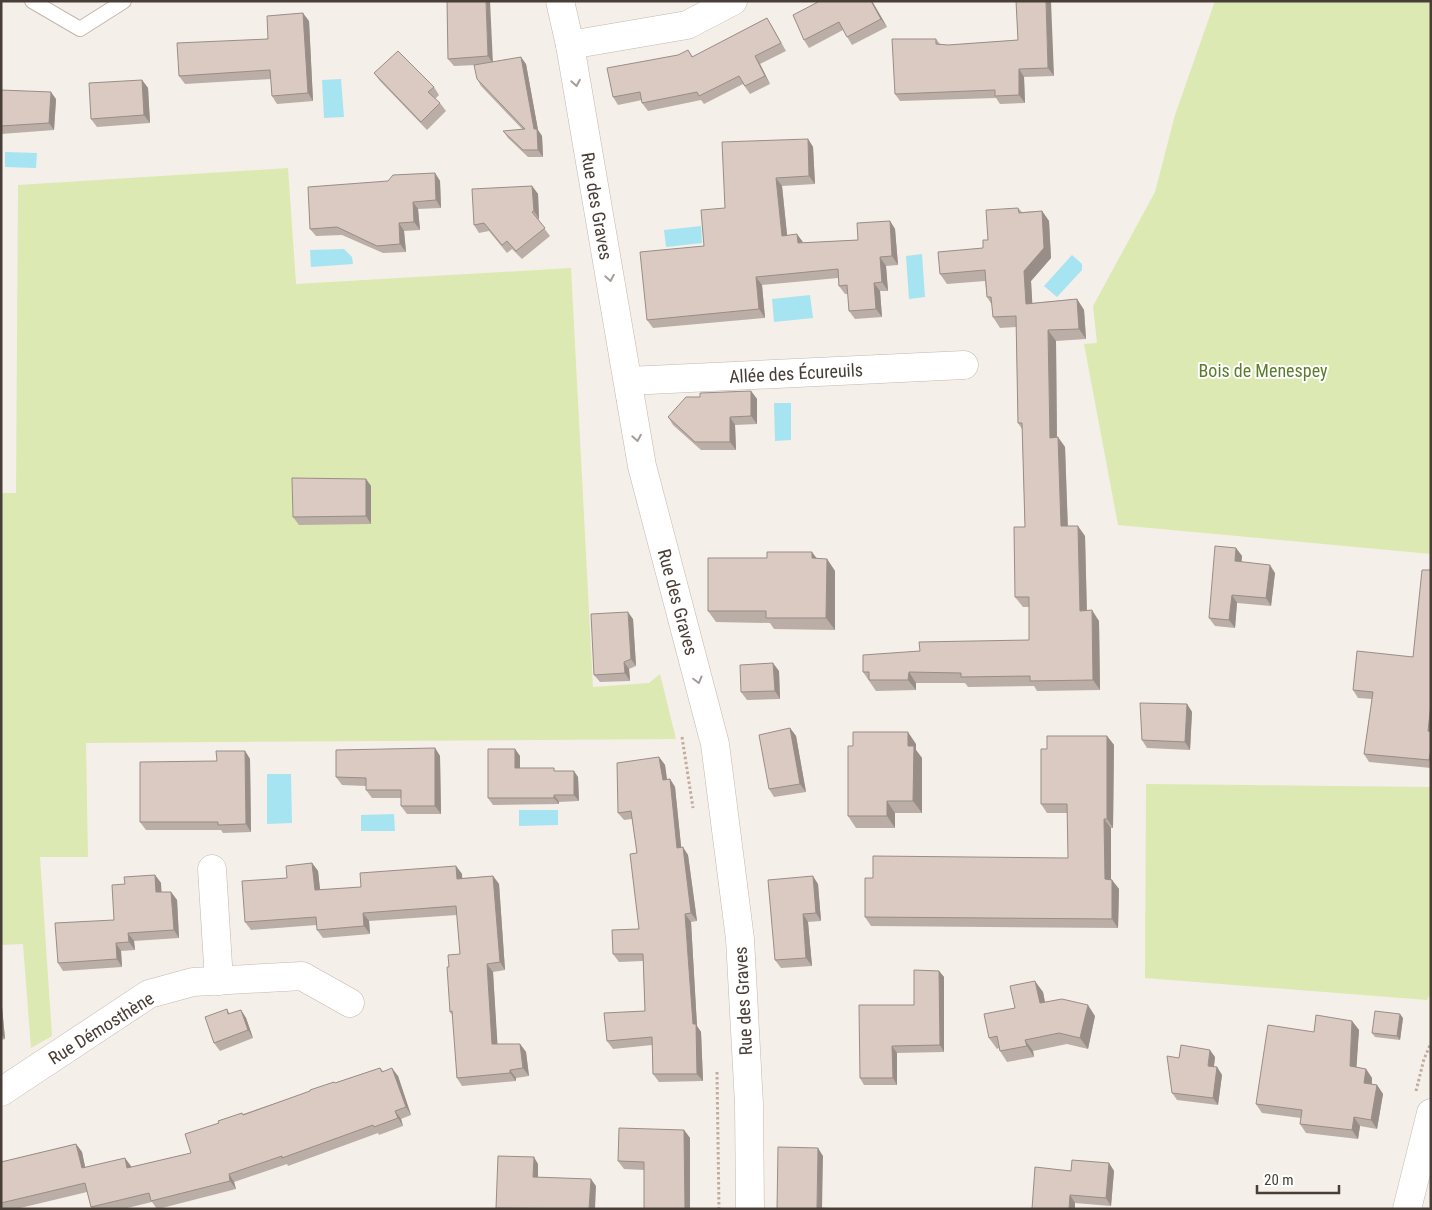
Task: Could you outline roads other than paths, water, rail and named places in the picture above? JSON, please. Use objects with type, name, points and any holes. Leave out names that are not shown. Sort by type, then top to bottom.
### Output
[{"type":"street","name":"Rue des Graves","points":[[560,1],[570,45],[642,466],[715,744],[740,939],[749,1104],[750,1209]]},
{"type":"street","points":[[570,45],[688,25],[733,1]]},
{"type":"street","name":"Allée des Écureuils","points":[[628,382],[964,365]]},
{"type":"street","points":[[212,869],[219,980]]},
{"type":"street","name":"Rue Démosthène","points":[[1,1092],[148,994],[193,982],[302,976],[350,1002]]},
{"type":"street","points":[[1407,1209],[1431,1113]]},
{"type":"lane","points":[[32,1],[80,30],[124,1]]},
{"type":"water","points":[[341,79],[344,117],[324,118],[322,80]]},
{"type":"water","points":[[5,152],[37,153],[36,168],[5,167]]},
{"type":"water","points":[[701,226],[702,243],[666,247],[664,230]]},
{"type":"water","points":[[344,249],[352,257],[353,264],[311,267],[310,250]]},
{"type":"water","points":[[922,254],[925,297],[909,299],[906,256]]},
{"type":"water","points":[[1072,255],[1082,264],[1082,270],[1057,297],[1044,286]]},
{"type":"water","points":[[810,295],[813,318],[774,322],[772,299]]},
{"type":"water","points":[[774,403],[791,403],[791,440],[775,441]]},
{"type":"water","points":[[267,774],[291,774],[292,823],[267,824]]},
{"type":"water","points":[[519,810],[558,810],[558,825],[519,826]]},
{"type":"water","points":[[394,814],[395,831],[361,831],[361,815]]},
{"type":"park label","name":"Bois de Menespey","points":[[1263,370]]}]
